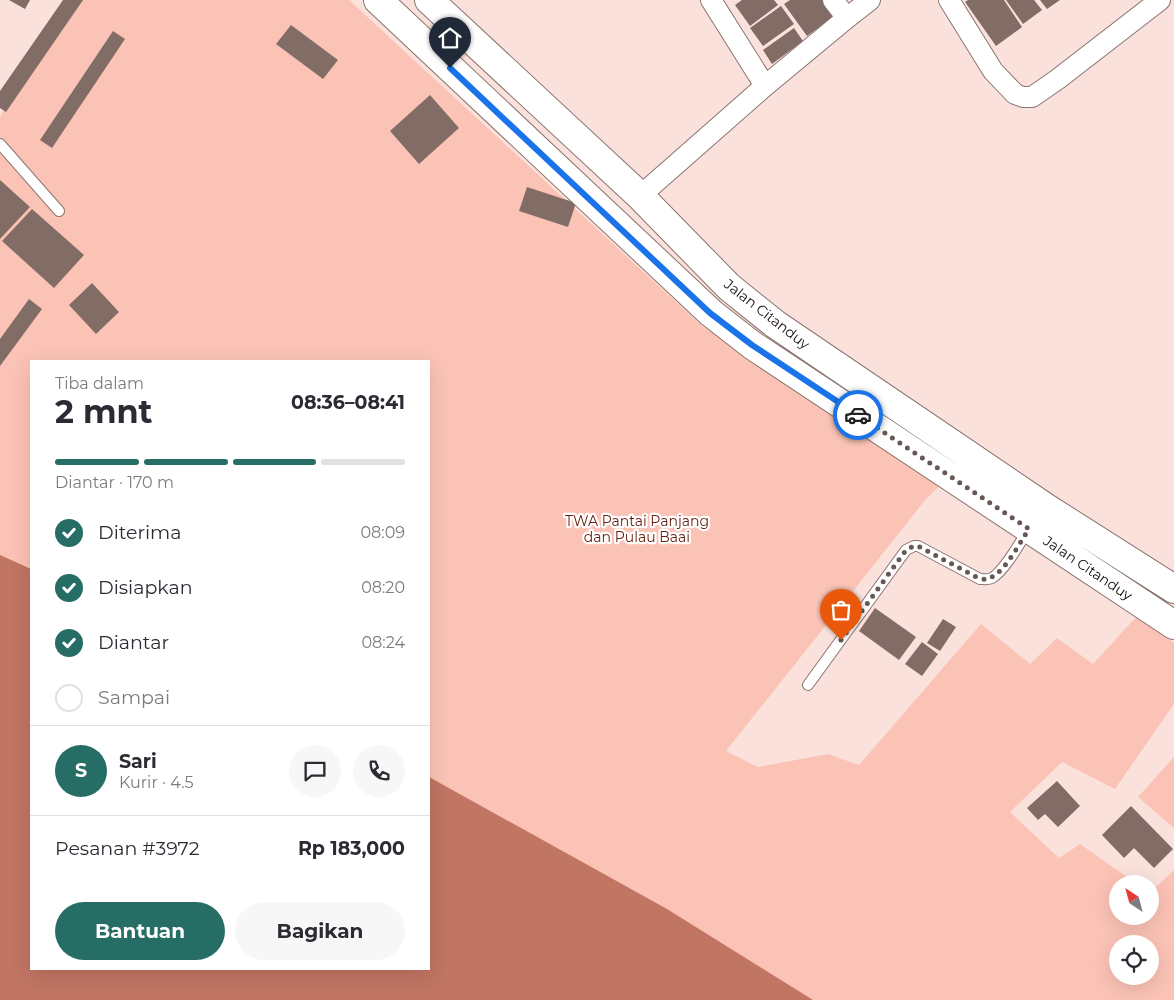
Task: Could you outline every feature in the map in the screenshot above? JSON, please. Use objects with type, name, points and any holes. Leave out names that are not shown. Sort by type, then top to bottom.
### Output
[{"type":"main road","name":"Jalan Citanduy","points":[[378,0],[710,313],[752,345],[1174,625]]},
{"type":"main road","name":"Jalan Citanduy","points":[[428,0],[640,196],[728,286],[775,324],[1040,504],[1174,589]]},
{"type":"main road","points":[[710,313],[728,286]]},
{"type":"street","points":[[712,0],[765,86]]},
{"type":"street","points":[[833,0],[846,18]]},
{"type":"street","points":[[640,196],[765,86],[870,0]]},
{"type":"street","points":[[950,0],[993,72],[1014,94],[1023,97],[1032,96],[1058,79],[1160,0]]},
{"type":"lane","points":[[0,144],[59,211]]},
{"type":"lane","points":[[808,685],[906,550],[918,546],[980,579],[986,580],[1001,571],[1029,529]]},
{"type":"green space","name":"TWA Pantai Panjang dan Pulau Baai","points":[[79,0],[349,0],[702,326],[946,480],[926,499],[726,751],[758,767],[828,754],[859,765],[981,624],[1030,664],[1057,638],[1093,664],[1137,616],[1174,643],[1174,704],[1115,789],[1062,762],[1010,812],[1059,858],[1080,844],[1124,875],[1109,875],[1109,925],[1159,925],[1159,884],[1174,870],[1174,1000],[0,1000],[0,117],[16,85]]},
{"type":"green space","points":[[1174,757],[1174,828],[1138,797]]},
{"type":"shaded area","points":[[0,555],[30,569],[30,970],[430,970],[430,778],[667,909],[813,1000],[0,1000]]},
{"type":"building","points":[[9,0],[30,0],[25,9]]},
{"type":"building","points":[[63,0],[83,0],[6,112],[0,108],[0,91]]},
{"type":"building","points":[[742,0],[774,0],[778,5],[750,26],[735,5]]},
{"type":"building","points":[[790,0],[827,0],[837,14],[807,36],[784,4]]},
{"type":"building","points":[[968,0],[1004,0],[1022,27],[996,46],[965,2]]},
{"type":"building","points":[[1006,0],[1034,0],[1042,10],[1023,24]]},
{"type":"building","points":[[1040,0],[1060,0],[1047,9]]},
{"type":"building","points":[[781,6],[794,24],[763,46],[750,28]]},
{"type":"building","points":[[291,25],[338,60],[323,79],[276,44]]},
{"type":"building","points":[[794,28],[803,41],[772,64],[763,50]]},
{"type":"building","points":[[113,31],[125,39],[52,148],[40,140]]},
{"type":"building","points":[[430,95],[459,128],[419,164],[390,131]]},
{"type":"building","points":[[0,180],[30,207],[0,239]]},
{"type":"building","points":[[527,187],[576,203],[568,227],[519,211]]},
{"type":"building","points":[[32,209],[84,255],[54,288],[2,241]]},
{"type":"building","points":[[92,283],[119,312],[96,334],[69,305]]},
{"type":"building","points":[[29,299],[42,309],[0,366],[0,339]]},
{"type":"building","points":[[875,608],[916,637],[899,660],[859,631]]},
{"type":"building","points":[[943,619],[956,627],[940,651],[927,643]]},
{"type":"building","points":[[922,642],[938,654],[922,676],[905,664]]},
{"type":"building","points":[[1057,781],[1080,806],[1058,827],[1045,814],[1038,820],[1027,808]]},
{"type":"building","points":[[1131,806],[1173,849],[1154,868],[1134,848],[1124,858],[1102,835]]},
{"type":"way so far","points":[[841,640],[906,550],[918,546],[980,579],[986,580],[1001,571],[1029,529],[858,415]]},
{"type":"route","points":[[450,68],[710,313],[752,345],[858,415]]}]
